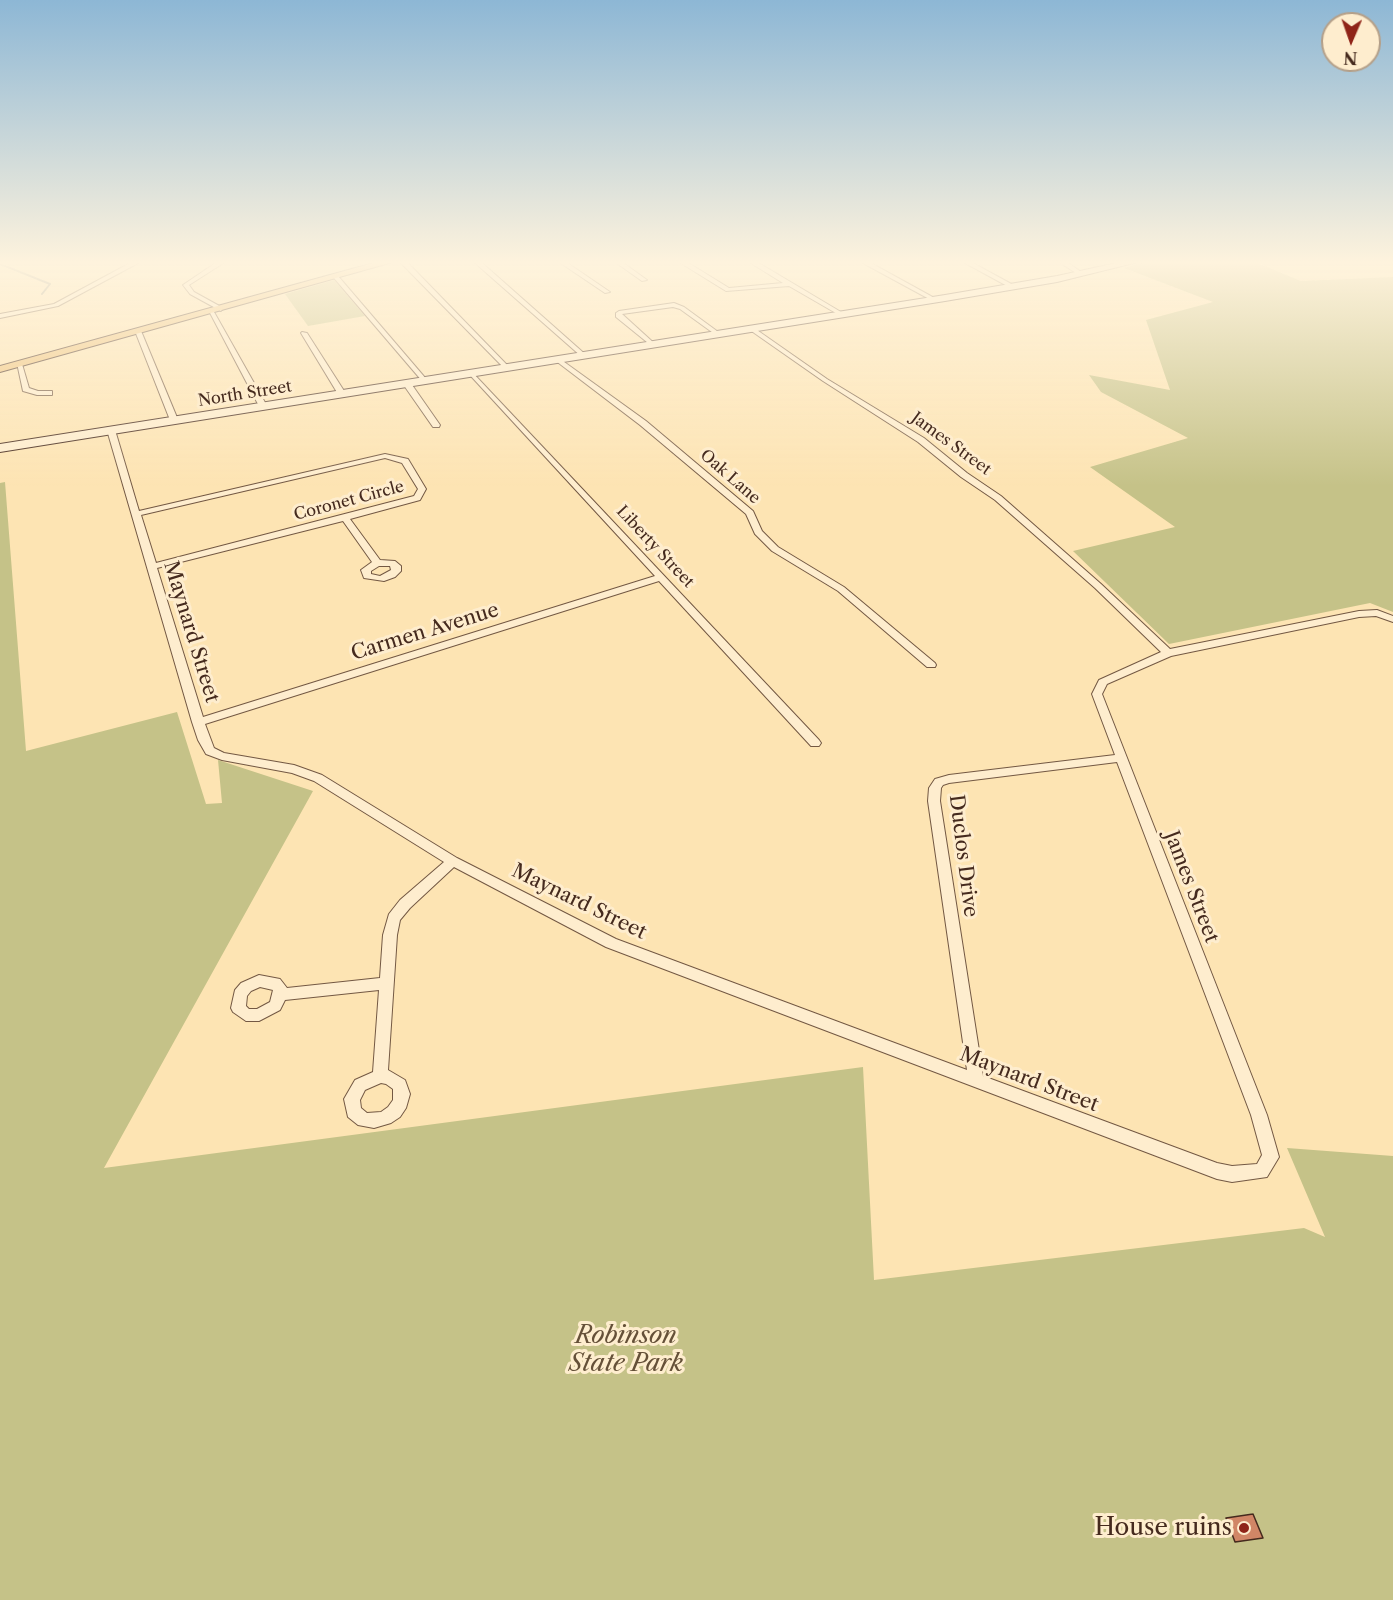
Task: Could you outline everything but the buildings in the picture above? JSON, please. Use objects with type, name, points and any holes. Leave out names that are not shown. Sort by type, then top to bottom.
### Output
[{"type":"main road","points":[[0,369],[118,337]]},
{"type":"main road","name":"North Street","points":[[0,448],[702,337]]},
{"type":"street","points":[[140,337],[174,420]]},
{"type":"street","points":[[229,337],[263,406]]},
{"type":"street","points":[[306,337],[342,394]]},
{"type":"street","points":[[387,337],[425,381]]},
{"type":"street","points":[[476,337],[507,368]]},
{"type":"street","points":[[562,337],[584,356]]},
{"type":"street","points":[[643,337],[653,345]]},
{"type":"street","name":"James Street","points":[[763,337],[834,386],[921,440],[964,475],[998,498],[1098,586],[1168,653]]},
{"type":"street","name":"Oak Lane","points":[[558,360],[643,423],[750,513],[758,532],[774,549],[841,589],[931,665]]},
{"type":"street","points":[[19,364],[26,389],[37,393],[49,393]]},
{"type":"street","name":"Liberty Street","points":[[471,373],[815,743]]},
{"type":"street","points":[[407,384],[436,425]]},
{"type":"street","name":"Maynard Street","points":[[111,430],[198,722],[210,751],[222,756],[294,769],[318,778],[453,861],[610,943],[1217,1171],[1246,1174],[1261,1171]]},
{"type":"street","name":"Coronet Circle","points":[[136,514],[379,457],[401,458],[422,489],[417,498],[152,567]]},
{"type":"street","points":[[345,518],[377,563]]},
{"type":"street","name":"Carmen Avenue","points":[[198,722],[662,576]]},
{"type":"street","name":"James Street","points":[[1261,1171],[1271,1157],[1259,1114],[1097,694],[1103,682],[1168,653],[1359,614],[1377,613],[1393,619]]},
{"type":"street","name":"Duclos Drive","points":[[976,1080],[934,788],[939,782],[949,779],[1120,758]]},
{"type":"street","points":[[380,1077],[390,935],[394,918],[405,904],[453,861]]},
{"type":"street","points":[[280,995],[386,983]]},
{"type":"green space","points":[[1152,337],[1393,337],[1393,612],[1370,603],[1169,644],[1073,551],[1175,527],[1090,467],[1188,438],[1101,392],[1089,375],[1170,390]]},
{"type":"green space","name":"Robinson State Park","points":[[5,482],[26,751],[177,712],[206,804],[222,803],[218,760],[313,791],[104,1168],[863,1067],[874,1280],[1304,1228],[1325,1237],[1287,1148],[1393,1156],[1393,1600],[0,1600],[0,483]]},
{"type":"place","name":"House ruins","points":[[1244,1528]]}]
